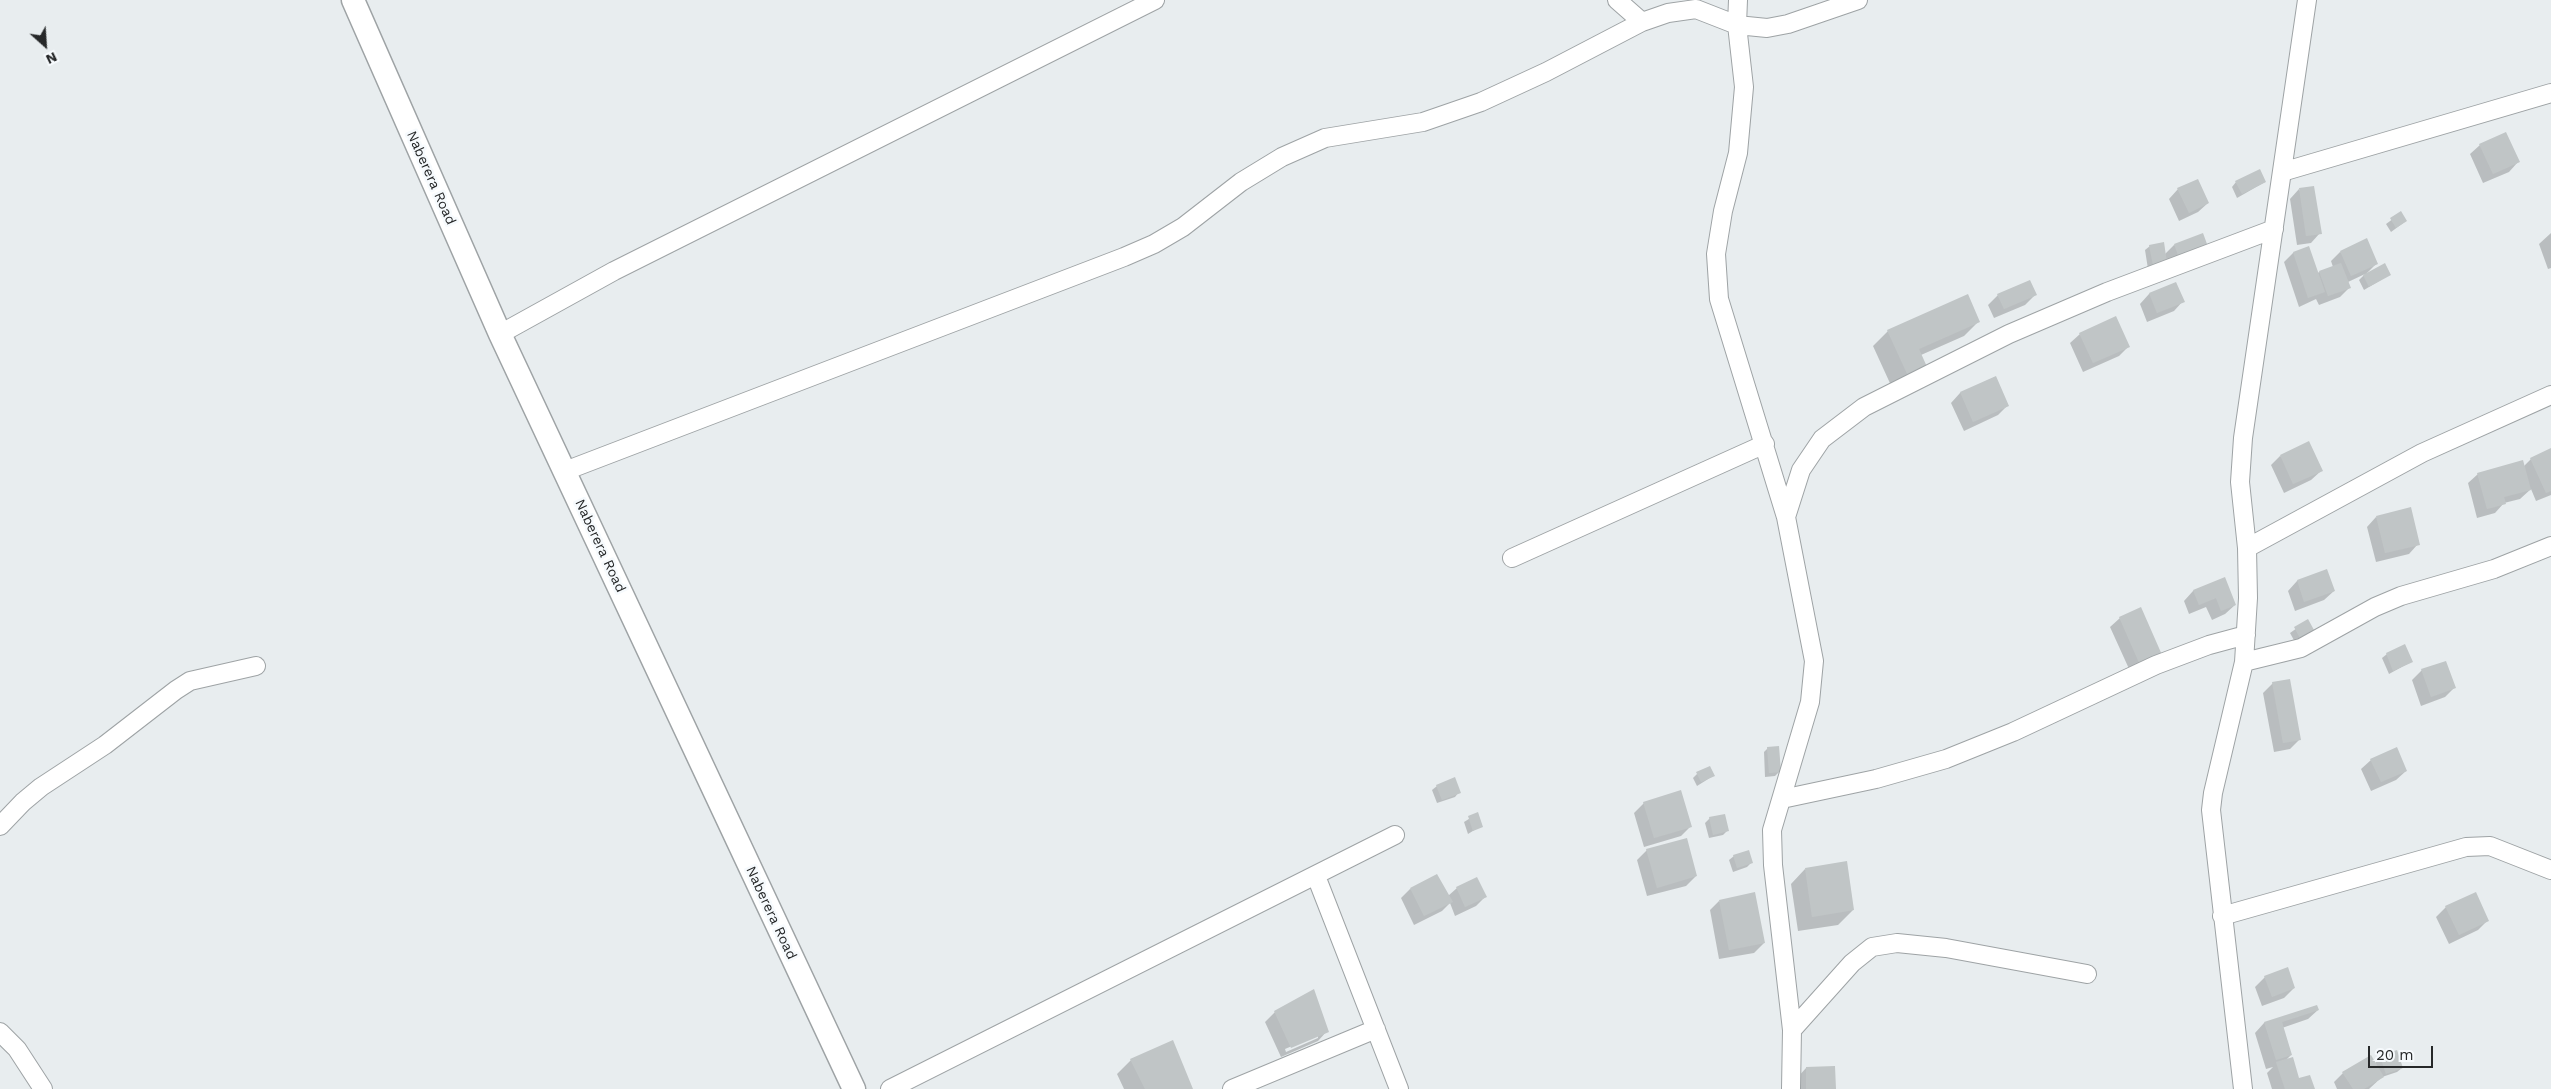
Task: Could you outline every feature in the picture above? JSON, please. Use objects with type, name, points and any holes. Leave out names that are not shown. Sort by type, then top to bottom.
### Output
[{"type":"street","name":"Naberera Road","points":[[353,0],[500,334],[854,1089]]},
{"type":"street","points":[[500,334],[614,271],[1155,0]]},
{"type":"street","points":[[1618,0],[1642,22]]},
{"type":"street","points":[[1738,0],[1737,24],[1744,87],[1738,153],[1723,211],[1717,263],[1719,299],[1786,517],[1814,661],[1810,702],[1772,830],[1772,864],[1792,1030],[1792,1089]]},
{"type":"street","points":[[565,471],[1124,257],[1154,244],[1183,227],[1241,182],[1282,157],[1325,138],[1423,122],[1481,102],[1555,67],[1642,22],[1668,13],[1696,10],[1737,24],[1767,28],[1788,24],[1858,0]]},
{"type":"street","points":[[2242,1089],[2211,810],[2213,793],[2244,662],[2247,548],[2240,482],[2242,438],[2307,0]]},
{"type":"street","points":[[2282,172],[2551,93]]},
{"type":"street","points":[[1786,517],[1801,470],[1822,439],[1864,407],[2009,334],[2107,292],[2274,229]]},
{"type":"street","points":[[2247,548],[2422,453],[2551,395]]},
{"type":"street","points":[[1512,558],[1765,444]]},
{"type":"street","points":[[2244,662],[2301,648],[2374,607],[2401,596],[2494,569],[2551,546]]},
{"type":"street","points":[[1782,799],[1876,779],[1946,759],[2013,732],[2156,665],[2209,645],[2246,635]]},
{"type":"street","points":[[0,826],[23,802],[41,788],[105,745],[190,681],[256,666]]},
{"type":"street","points":[[890,1089],[1395,835]]},
{"type":"street","points":[[2222,916],[2466,847],[2490,846],[2551,870]]},
{"type":"street","points":[[1316,876],[1399,1089]]},
{"type":"street","points":[[1792,1030],[1852,963],[1872,947],[1897,943],[1946,948],[2086,974]]},
{"type":"street","points":[[1232,1089],[1376,1029]]},
{"type":"street","points":[[0,1032],[17,1049],[43,1089]]},
{"type":"building","points":[[2506,132],[2520,162],[2493,174],[2479,144]]},
{"type":"building","points":[[2260,169],[2266,182],[2242,194],[2235,181]]},
{"type":"building","points":[[2198,179],[2209,203],[2189,213],[2177,188]]},
{"type":"building","points":[[2314,186],[2322,234],[2306,236],[2299,188]]},
{"type":"building","points":[[2401,211],[2407,221],[2396,228],[2390,218]]},
{"type":"building","points":[[2203,233],[2211,255],[2182,266],[2174,244]]},
{"type":"building","points":[[2367,238],[2378,264],[2351,276],[2340,251]]},
{"type":"building","points":[[2164,242],[2167,263],[2153,265],[2149,245]]},
{"type":"building","points":[[2309,246],[2325,292],[2308,298],[2293,252]]},
{"type":"building","points":[[2341,263],[2351,288],[2328,296],[2319,271]]},
{"type":"building","points":[[2385,263],[2391,275],[2369,287],[2363,275]]},
{"type":"building","points":[[2030,280],[2037,295],[2004,309],[1997,294]]},
{"type":"building","points":[[2176,282],[2185,302],[2157,313],[2149,293]]},
{"type":"building","points":[[1968,294],[1980,322],[1919,349],[1928,369],[1909,378],[1887,330]]},
{"type":"building","points":[[2116,316],[2130,347],[2093,363],[2079,333]]},
{"type":"building","points":[[1996,376],[2009,406],[1973,422],[1960,392]]},
{"type":"building","points":[[2309,441],[2323,471],[2293,484],[2280,455]]},
{"type":"building","points":[[2551,448],[2551,491],[2546,493],[2530,458]]},
{"type":"building","points":[[2523,460],[2531,490],[2504,497],[2506,504],[2487,509],[2477,473]]},
{"type":"building","points":[[2411,507],[2420,545],[2385,553],[2376,516]]},
{"type":"building","points":[[2327,569],[2335,591],[2304,602],[2297,580]]},
{"type":"building","points":[[2225,577],[2236,605],[2221,611],[2216,598],[2199,605],[2193,590]]},
{"type":"building","points":[[2141,607],[2166,664],[2144,674],[2119,617]]},
{"type":"building","points":[[2308,619],[2320,641],[2306,649],[2294,627]]},
{"type":"building","points":[[2405,644],[2413,662],[2393,671],[2386,653]]},
{"type":"building","points":[[2446,661],[2456,688],[2431,697],[2421,669]]},
{"type":"building","points":[[2290,679],[2301,740],[2283,743],[2272,682]]},
{"type":"building","points":[[1779,746],[1781,772],[1769,773],[1767,747]]},
{"type":"building","points":[[2397,747],[2407,771],[2381,782],[2370,759]]},
{"type":"building","points":[[1710,766],[1715,776],[1701,782],[1696,772]]},
{"type":"building","points":[[1455,777],[1461,793],[1442,800],[1436,785]]},
{"type":"building","points":[[1681,790],[1692,827],[1654,838],[1643,802]]},
{"type":"building","points":[[1478,812],[1483,827],[1473,831],[1468,816]]},
{"type":"building","points":[[1725,814],[1729,831],[1713,835],[1709,817]]},
{"type":"building","points":[[1687,838],[1697,876],[1657,888],[1646,849]]},
{"type":"building","points":[[1749,850],[1753,863],[1737,868],[1733,855]]},
{"type":"building","points":[[1847,861],[1854,910],[1812,917],[1805,868]]},
{"type":"building","points":[[1437,874],[1453,902],[1424,916],[1410,888]]},
{"type":"building","points":[[1477,877],[1487,897],[1465,907],[1456,887]]},
{"type":"building","points":[[1755,892],[1765,943],[1729,950],[1719,900]]},
{"type":"building","points":[[2476,892],[2489,921],[2459,935],[2445,906]]},
{"type":"building","points":[[2288,967],[2295,988],[2272,997],[2264,976]]},
{"type":"building","points":[[1314,989],[1329,1032],[1291,1048],[1274,1011]]},
{"type":"building","points":[[2317,1005],[2319,1010],[2282,1022],[2292,1055],[2276,1060],[2264,1022]]},
{"type":"building","points":[[1173,1040],[1193,1089],[1145,1089],[1130,1059]]},
{"type":"building","points":[[2397,1050],[2403,1068],[2386,1074],[2380,1056]]},
{"type":"building","points":[[2371,1055],[2384,1077],[2364,1089],[2353,1089],[2342,1072]]},
{"type":"building","points":[[2293,1057],[2299,1078],[2310,1075],[2315,1089],[2285,1089],[2276,1062]]},
{"type":"building","points":[[1835,1066],[1836,1089],[1806,1089],[1806,1067]]}]
